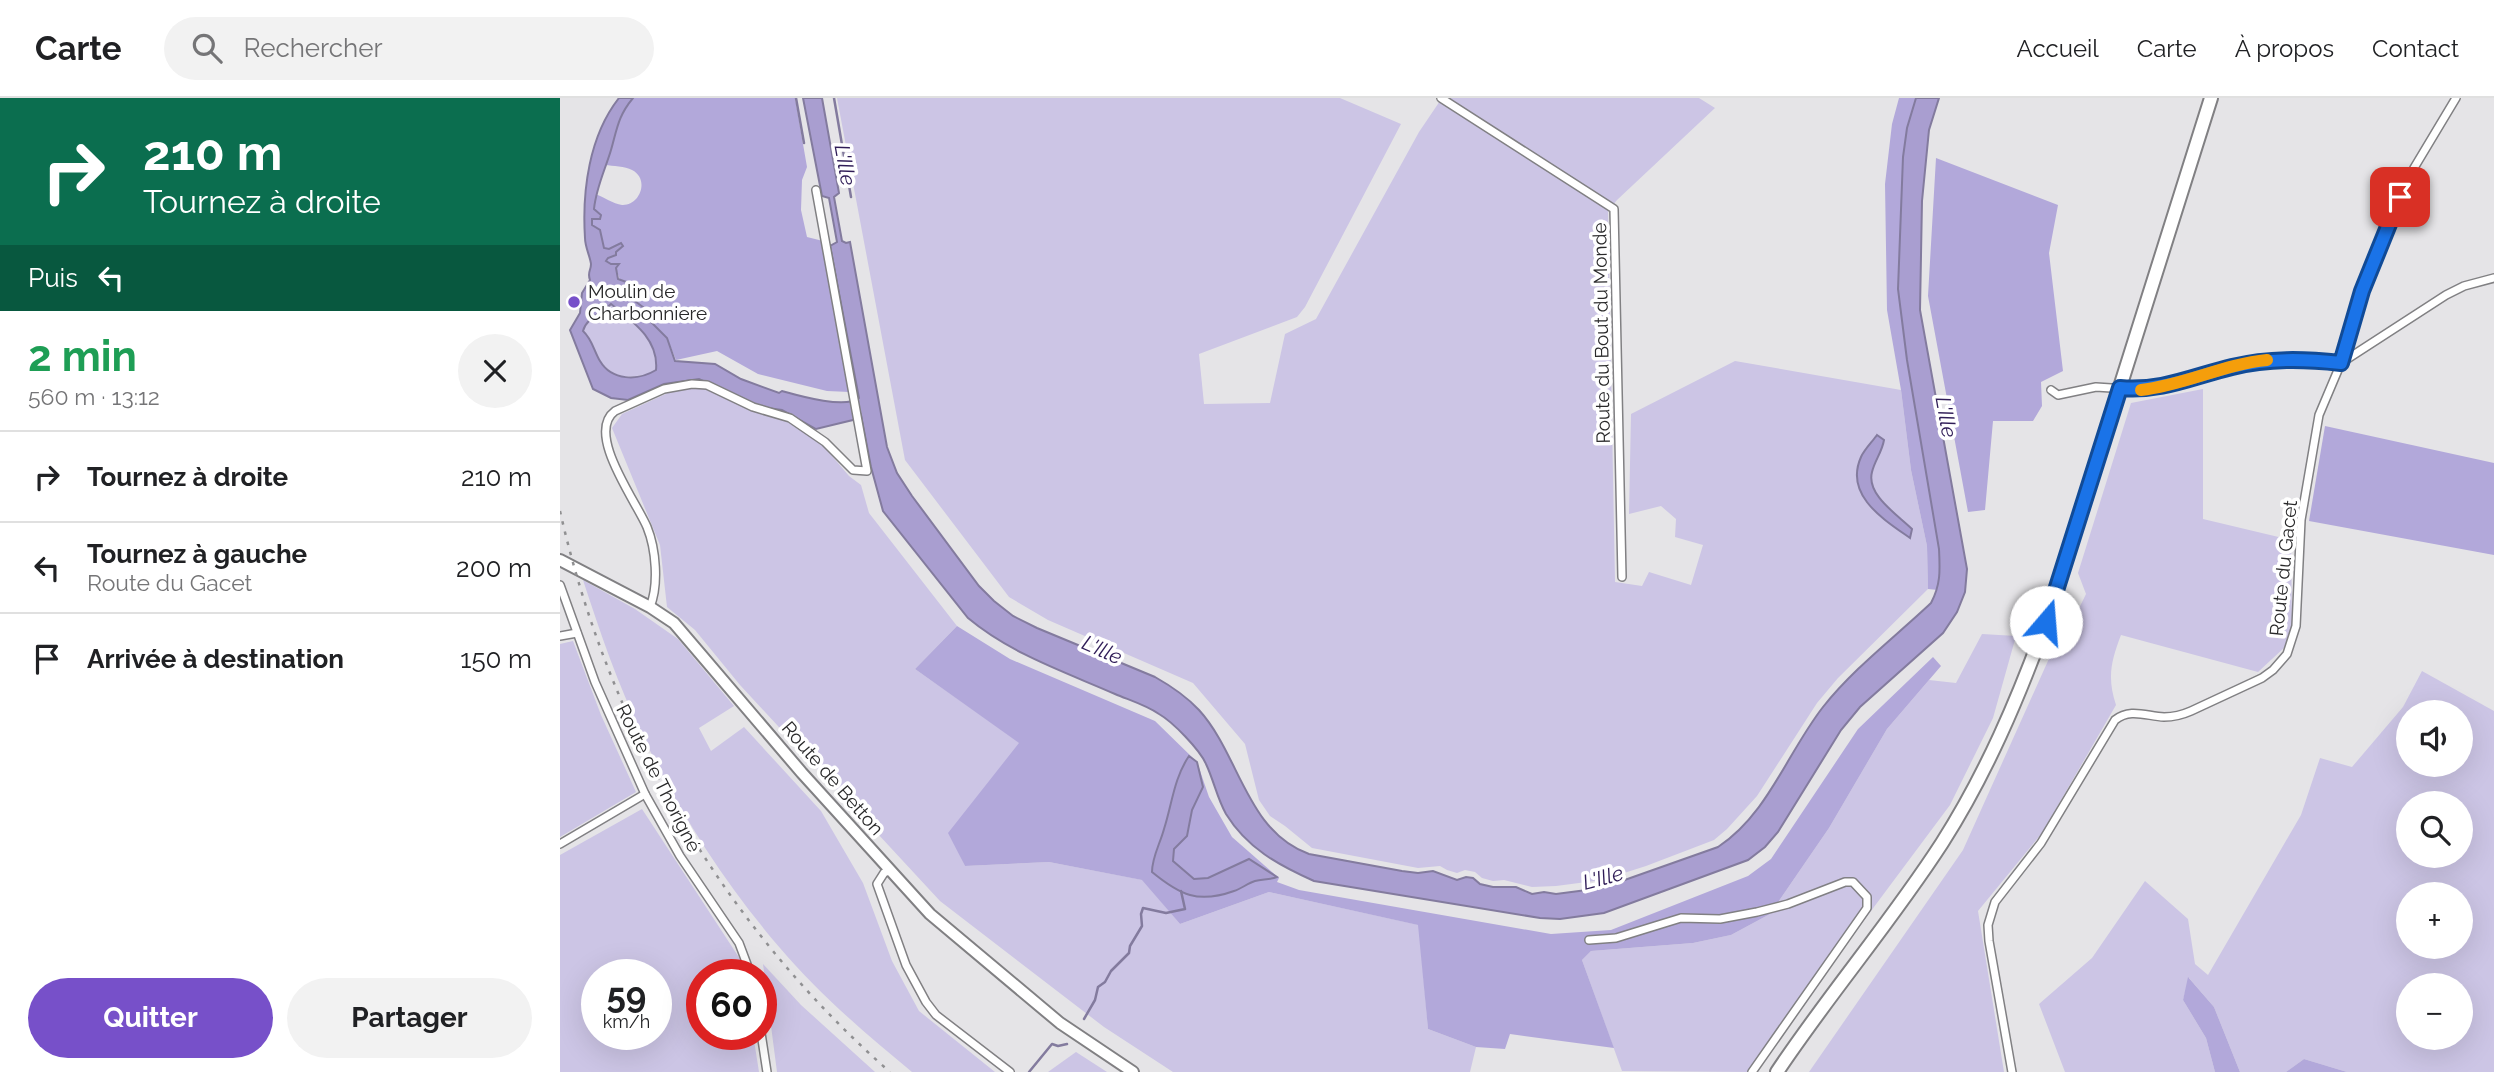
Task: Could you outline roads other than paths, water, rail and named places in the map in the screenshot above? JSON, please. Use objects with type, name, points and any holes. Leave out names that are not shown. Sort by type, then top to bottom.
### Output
[{"type":"main road","points":[[1774,1072],[1909,893],[1942,842],[1974,788],[2025,681],[2211,98]]},
{"type":"main road","name":"Route de Betton","points":[[567,564],[650,607],[674,623],[803,773],[930,914],[1060,1023],[1133,1072]]},
{"type":"street","name":"Route du Bout du Monde","points":[[1441,98],[1614,209],[1622,578]]},
{"type":"street","name":"Route du Gacet","points":[[2012,1072],[1989,941],[1988,925],[1995,902],[2041,843],[2115,720],[2130,713],[2180,716],[2262,678],[2287,654],[2296,626],[2301,520],[2319,415],[2341,363],[2378,247],[2414,168],[2456,98]]},
{"type":"street","points":[[650,607],[655,586],[650,538],[607,447],[605,436],[609,415],[664,389],[692,384],[707,385],[742,403],[790,418],[825,442],[853,470],[867,471],[816,190]]},
{"type":"street","points":[[2051,390],[2059,396],[2096,387],[2142,390],[2158,388],[2230,367],[2262,361],[2305,359],[2341,363],[2446,295],[2464,286],[2494,278]]},
{"type":"street","name":"Route de Thorigné","points":[[560,585],[603,702],[645,794],[680,856],[734,934],[744,959]]},
{"type":"street","points":[[560,636],[577,633]]},
{"type":"street","points":[[560,844],[645,794]]},
{"type":"street","points":[[890,870],[884,873],[877,884],[917,988],[936,1015],[1010,1072]]},
{"type":"street","points":[[1589,940],[1616,938],[1681,918],[1720,919],[1756,912],[1853,882],[1867,897],[1867,908],[1752,1072]]},
{"type":"street","points":[[764,1050],[767,1072]]},
{"type":"waterway","points":[[796,98],[804,143]]},
{"type":"waterway","name":"L'Ille","points":[[834,98],[851,197]]},
{"type":"waterway","points":[[1084,1019],[1095,1000],[1098,987],[1129,953],[1130,946],[1142,926],[1143,908],[1166,913],[1185,909],[1181,891]]},
{"type":"waterway","points":[[1029,1072],[1052,1044],[1067,1044]]},
{"type":"railway","points":[[560,511],[581,591],[609,670],[642,745],[680,818],[725,887],[774,953],[830,1015],[890,1072]]},
{"type":"place","name":"Moulin de Charbonniere","points":[[574,302]]}]
